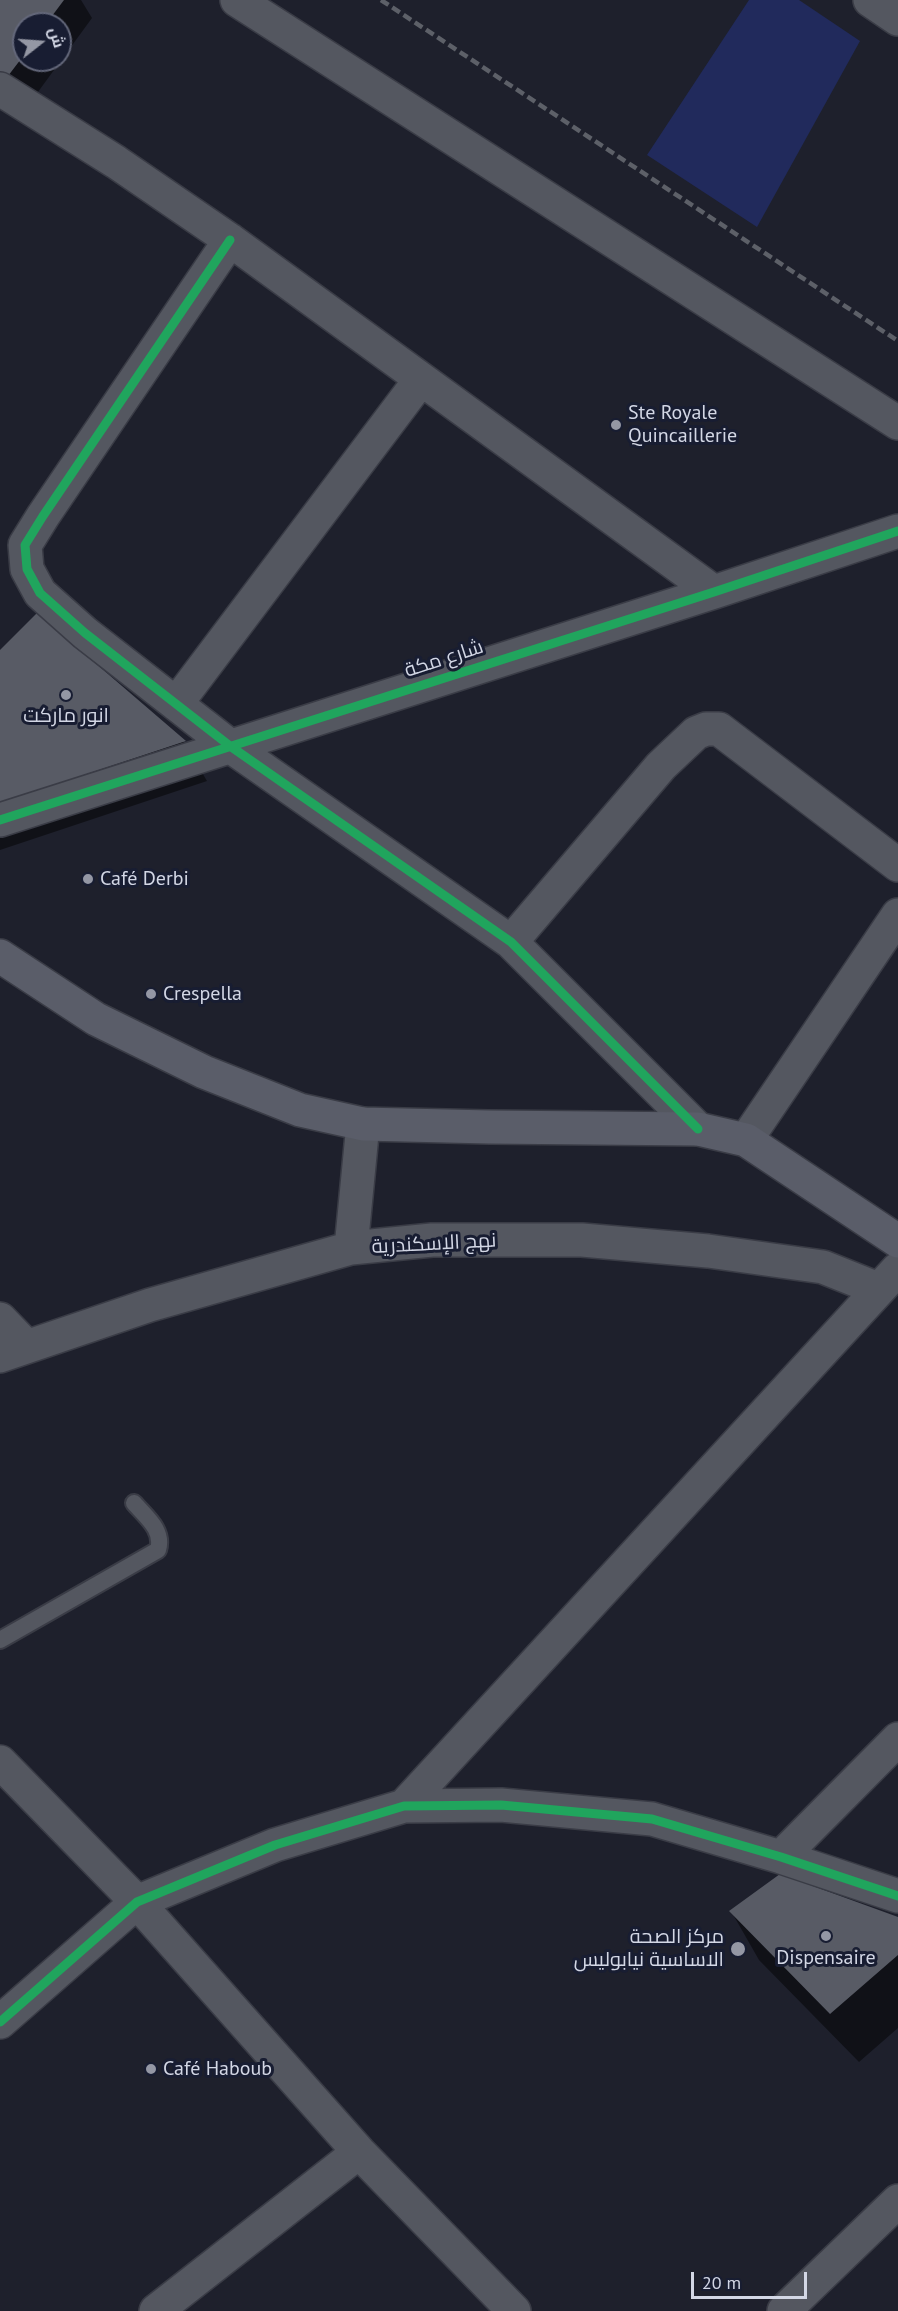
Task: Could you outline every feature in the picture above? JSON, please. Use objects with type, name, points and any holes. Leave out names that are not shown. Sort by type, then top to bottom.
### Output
[{"type":"main road","points":[[0,956],[96,1019],[204,1072],[300,1110],[363,1124],[698,1129],[746,1140],[898,1241]]},
{"type":"street","points":[[237,0],[898,423]]},
{"type":"street","points":[[870,0],[898,19]]},
{"type":"street","points":[[0,89],[116,162],[230,240],[714,592]]},
{"type":"street","points":[[230,240],[25,545],[27,569],[40,593],[85,633],[230,746],[511,942],[698,1129]]},
{"type":"street","points":[[176,704],[421,379]]},
{"type":"street","name":"شارع مكة","points":[[0,820],[898,531]]},
{"type":"street","points":[[511,942],[661,766],[696,733],[706,729],[719,729],[898,865]]},
{"type":"street","points":[[746,1140],[898,915]]},
{"type":"street","points":[[351,1248],[363,1124]]},
{"type":"street","name":"نهج الإسكندرية","points":[[13,1351],[150,1305],[351,1248],[432,1240],[582,1240],[708,1251],[888,1279]]},
{"type":"street","points":[[404,1806],[888,1279]]},
{"type":"street","points":[[0,1319],[13,1351]]},
{"type":"street","points":[[781,1857],[898,1739]]},
{"type":"street","points":[[0,1762],[137,1902],[359,2151],[514,2311]]},
{"type":"street","points":[[0,2022],[137,1902],[275,1845],[404,1806],[501,1805],[652,1819],[781,1857],[898,1896]]},
{"type":"street","points":[[156,2311],[359,2151]]},
{"type":"street","points":[[784,2311],[898,2201]]},
{"type":"lane","points":[[0,1640],[158,1550],[160,1542],[158,1531],[134,1503]]},
{"type":"shaded area","points":[[749,0],[799,0],[860,41],[757,227],[647,155]]},
{"type":"building","points":[[0,0],[64,0],[55,12],[12,12],[12,71],[8,76],[0,71]]},
{"type":"building","name":"انور ماركت","points":[[37,613],[186,741],[0,803],[0,650]]},
{"type":"building","name":"Dispensaire","points":[[780,1874],[898,1917],[898,1955],[830,2014],[729,1911]]},
{"type":"railway","points":[[381,0],[898,341]]},
{"type":"cycle path","points":[[230,240],[25,545],[27,569],[40,593],[85,633],[230,746],[511,942],[698,1129]]},
{"type":"cycle path","points":[[0,820],[898,531]]},
{"type":"cycle path","points":[[0,2022],[137,1902],[275,1845],[404,1806],[501,1805],[652,1819],[781,1857],[898,1896]]},
{"type":"place","name":"Ste Royale Quincaillerie","points":[[616,425]]},
{"type":"place","name":"انور ماركت","points":[[66,695]]},
{"type":"place","name":"Café Derbi","points":[[88,879]]},
{"type":"place","name":"Crespella","points":[[151,994]]},
{"type":"place","name":"Dispensaire","points":[[826,1936]]},
{"type":"place","name":"مركز الصحة الاساسية نيابوليس","points":[[738,1949]]},
{"type":"place","name":"Café Haboub","points":[[151,2069]]}]
